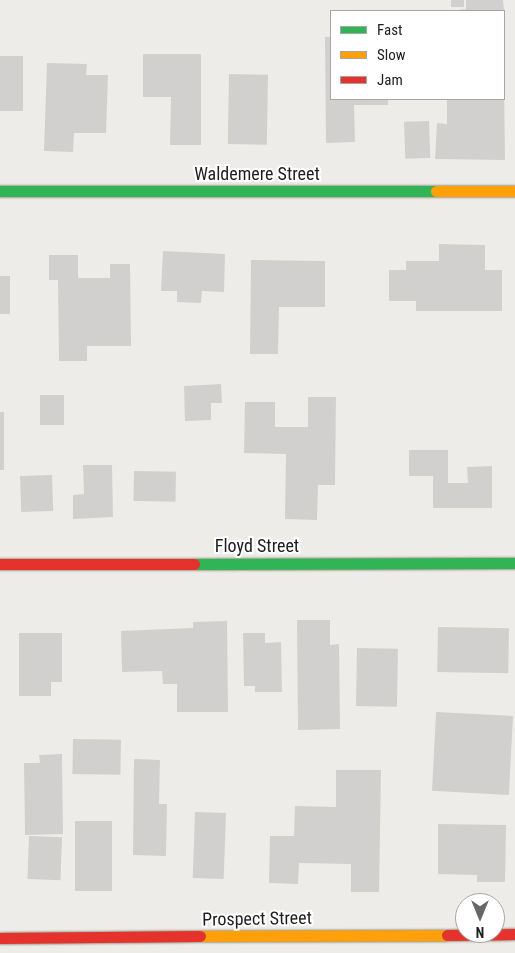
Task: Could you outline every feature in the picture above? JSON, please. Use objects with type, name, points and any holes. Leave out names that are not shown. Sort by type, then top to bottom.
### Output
[{"type":"street","name":"Waldemere Street","points":[[0,191],[515,191]]},
{"type":"street","name":"Floyd Street","points":[[0,564],[515,563]]},
{"type":"street","name":"Prospect Street","points":[[0,938],[515,934]]},
{"type":"building","points":[[451,0],[464,0],[464,7],[451,7]]},
{"type":"building","points":[[466,0],[503,0],[504,10],[458,10],[466,9]]},
{"type":"building","points":[[325,37],[330,37],[330,100],[388,100],[388,105],[354,105],[355,142],[326,143]]},
{"type":"building","points":[[143,54],[201,54],[201,145],[170,145],[171,97],[143,97]]},
{"type":"building","points":[[0,56],[23,56],[23,111],[0,111]]},
{"type":"building","points":[[47,63],[87,64],[86,75],[108,75],[106,133],[74,133],[73,152],[44,151]]},
{"type":"building","points":[[229,74],[268,75],[267,145],[228,144]]},
{"type":"building","points":[[447,100],[504,100],[505,160],[435,159],[437,123],[447,124]]},
{"type":"building","points":[[429,121],[430,158],[405,159],[404,122]]},
{"type":"building","points":[[439,244],[485,245],[485,270],[502,270],[502,311],[416,311],[416,301],[389,301],[389,270],[406,270],[406,261],[439,261]]},
{"type":"building","points":[[163,251],[225,254],[224,292],[202,291],[201,303],[177,302],[177,291],[161,291]]},
{"type":"building","points":[[49,255],[78,255],[78,278],[110,278],[110,264],[130,264],[131,346],[87,346],[87,361],[59,361],[58,280],[49,280]]},
{"type":"building","points":[[251,260],[325,261],[325,307],[279,307],[278,354],[250,354]]},
{"type":"building","points":[[0,276],[10,276],[10,314],[0,314]]},
{"type":"building","points":[[221,384],[222,403],[211,403],[211,420],[185,421],[184,386]]},
{"type":"building","points":[[40,395],[64,395],[64,425],[40,425]]},
{"type":"building","points":[[308,397],[336,397],[335,485],[318,485],[317,520],[285,519],[286,454],[244,453],[245,402],[275,402],[275,427],[308,427]]},
{"type":"building","points":[[0,412],[4,412],[4,470],[0,470]]},
{"type":"building","points":[[409,450],[448,450],[448,483],[468,483],[467,467],[492,466],[492,508],[433,508],[433,476],[409,476]]},
{"type":"building","points":[[83,465],[112,465],[113,517],[73,519],[73,495],[84,494]]},
{"type":"building","points":[[134,471],[176,472],[175,502],[133,501]]},
{"type":"building","points":[[52,475],[53,511],[21,512],[20,476]]},
{"type":"building","points":[[297,620],[330,620],[330,645],[339,644],[340,729],[298,730]]},
{"type":"building","points":[[227,621],[228,712],[177,712],[177,684],[163,684],[162,671],[122,672],[121,631],[193,628],[193,622]]},
{"type":"building","points":[[438,627],[509,628],[508,673],[437,672]]},
{"type":"building","points":[[19,633],[62,633],[62,682],[51,682],[51,696],[19,696]]},
{"type":"building","points":[[243,633],[265,633],[265,643],[281,642],[282,692],[255,692],[255,686],[244,686]]},
{"type":"building","points":[[357,648],[398,649],[397,707],[356,706]]},
{"type":"building","points":[[436,712],[513,716],[509,795],[432,791]]},
{"type":"building","points":[[73,739],[121,740],[120,775],[72,774]]},
{"type":"building","points":[[62,754],[63,834],[25,835],[24,763],[40,763],[39,755]]},
{"type":"building","points":[[134,759],[160,760],[159,804],[167,804],[166,856],[133,855]]},
{"type":"building","points":[[336,770],[381,770],[379,892],[351,892],[351,864],[299,863],[298,884],[269,883],[270,836],[294,836],[295,806],[336,807]]},
{"type":"building","points":[[195,812],[226,813],[224,879],[193,878]]},
{"type":"building","points":[[75,821],[112,821],[112,891],[75,891]]},
{"type":"building","points":[[438,824],[506,825],[505,882],[477,882],[477,875],[438,874]]},
{"type":"building","points":[[29,836],[62,837],[60,880],[27,879]]},
{"type":"traffic: fast","points":[[0,191],[436,191]]},
{"type":"traffic: fast","points":[[194,564],[515,563]]},
{"type":"traffic: slow","points":[[436,191],[515,191]]},
{"type":"traffic: slow","points":[[200,936],[447,935]]},
{"type":"traffic: jam","points":[[0,564],[194,564]]},
{"type":"traffic: jam","points":[[447,935],[515,934]]},
{"type":"traffic: jam","points":[[0,938],[200,936]]}]
